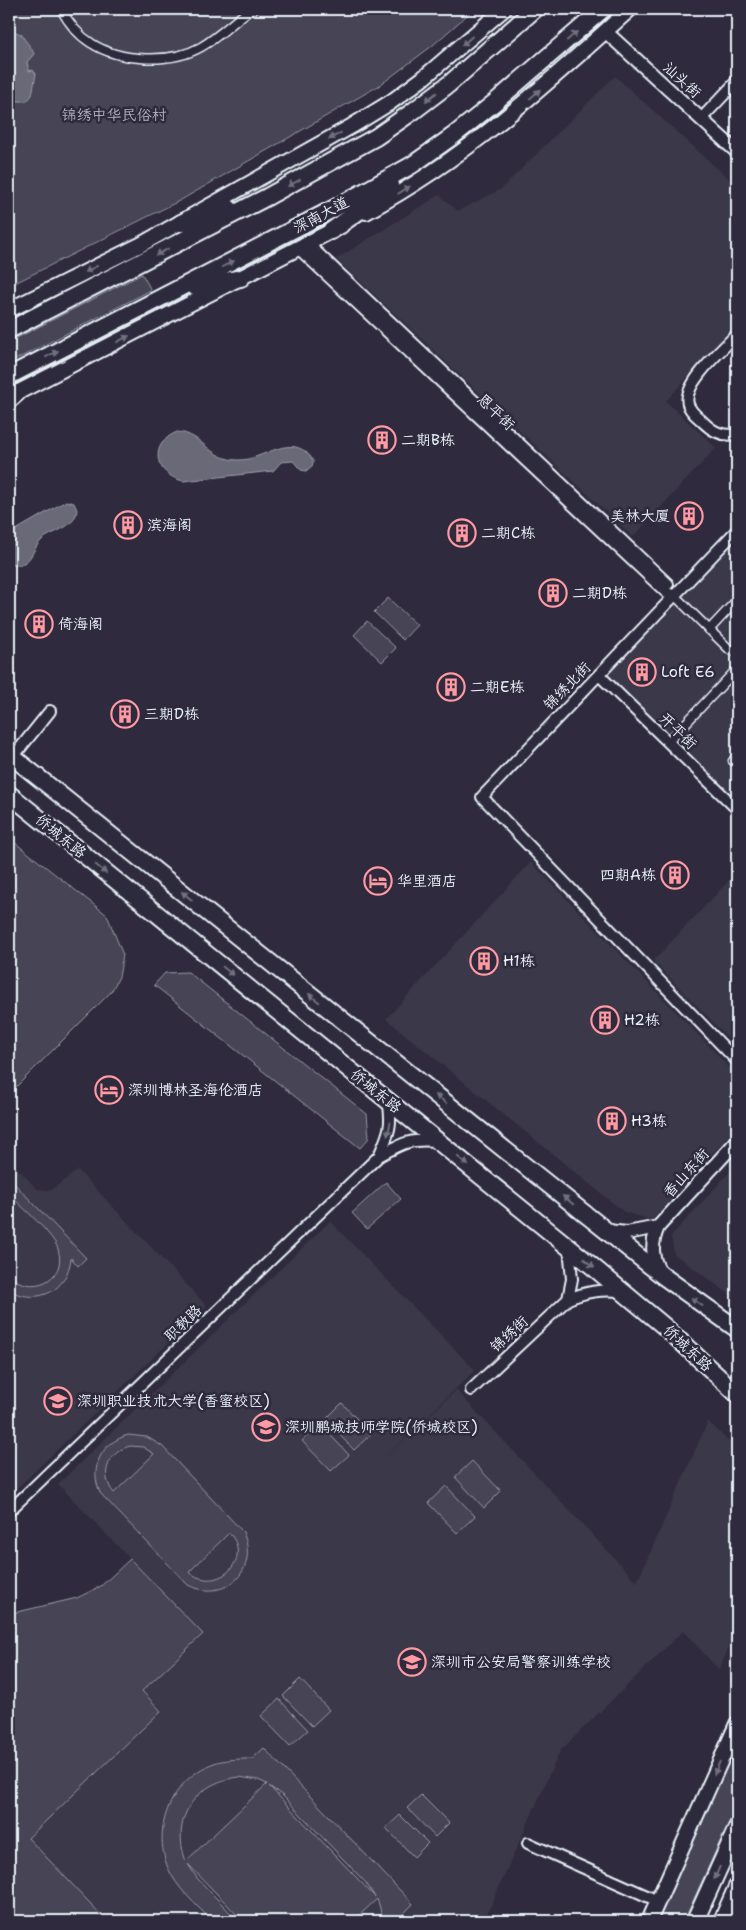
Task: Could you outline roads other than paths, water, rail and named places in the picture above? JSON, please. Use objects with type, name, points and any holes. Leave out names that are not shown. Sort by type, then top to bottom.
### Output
[{"type":"main road","points":[[9,310],[140,245],[352,126],[391,102],[452,55],[504,9]]},
{"type":"main road","points":[[510,32],[524,9]]},
{"type":"main road","points":[[9,330],[267,197],[345,154],[412,112],[510,32],[535,9]]},
{"type":"main road","name":"深南大道","points":[[9,376],[333,210],[412,165],[453,136],[494,103],[603,9]]},
{"type":"main road","points":[[11,397],[304,246],[388,201],[432,174],[534,95],[630,9]]},
{"type":"main road","points":[[331,231],[372,202],[412,165]]},
{"type":"main road","points":[[181,223],[267,197]]},
{"type":"main road","points":[[178,290],[241,278]]},
{"type":"main road","name":"侨城东路","points":[[11,756],[606,1231],[663,1276],[737,1330]]},
{"type":"main road","name":"侨城东路","points":[[9,794],[569,1246],[665,1327],[737,1394]]},
{"type":"main road","points":[[649,1921],[737,1724]]},
{"type":"main road","points":[[695,1921],[737,1828]]},
{"type":"main road","points":[[722,1921],[737,1887]]},
{"type":"street","points":[[61,9],[70,24],[91,43],[136,59],[165,59],[201,48],[247,12],[254,9]]},
{"type":"street","points":[[321,9],[341,9]]},
{"type":"street","name":"汕头街","points":[[605,31],[737,152]]},
{"type":"street","points":[[701,119],[737,81]]},
{"type":"street","name":"恩平街","points":[[304,246],[667,593],[674,596]]},
{"type":"street","points":[[737,334],[694,381],[687,394],[688,404],[692,412],[713,432],[729,436],[737,434]]},
{"type":"street","points":[[737,530],[674,596],[730,650],[737,652]]},
{"type":"street","name":"锦绣北街","points":[[674,596],[482,797],[737,1061]]},
{"type":"street","points":[[709,630],[737,600]]},
{"type":"street","points":[[668,742],[737,669]]},
{"type":"street","name":"开平街","points":[[599,675],[737,809]]},
{"type":"street","points":[[11,756],[50,711]]},
{"type":"street","name":"职教路","points":[[378,1156],[388,1135],[391,1118],[388,1100]]},
{"type":"street","name":"职教路","points":[[9,1511],[378,1156],[401,1144],[416,1140],[439,1142]]},
{"type":"street","name":"香山东街","points":[[663,1276],[657,1267],[652,1250],[658,1227],[737,1141]]},
{"type":"street","points":[[606,1231],[627,1233],[658,1227]]},
{"type":"street","points":[[568,1299],[572,1279],[569,1246]]},
{"type":"street","name":"锦绣街","points":[[471,1390],[568,1299],[602,1289],[623,1291]]},
{"type":"street","points":[[528,1843],[658,1901]]},
{"type":"water","points":[[9,23],[10,29],[22,35],[34,54],[27,62],[29,71],[33,70],[36,74],[32,95],[27,101],[11,101],[12,93],[9,89]]},
{"type":"water","points":[[177,432],[186,433],[220,456],[228,459],[248,459],[277,449],[296,447],[305,451],[313,460],[313,465],[306,471],[301,470],[293,461],[281,462],[273,471],[183,481],[166,472],[158,458],[162,444],[168,437]]},
{"type":"water","points":[[66,501],[74,503],[77,510],[73,521],[43,539],[27,561],[20,565],[9,564],[9,534]]},
{"type":"place","name":"二期B栋","points":[[382,440]]},
{"type":"place","name":"美林大厦","points":[[689,516]]},
{"type":"place","name":"滨海阁","points":[[128,525]]},
{"type":"place","name":"二期C栋","points":[[462,533]]},
{"type":"place","name":"二期D栋","points":[[553,593]]},
{"type":"place","name":"倚海阁","points":[[39,624]]},
{"type":"place","name":"Loft E6","points":[[642,672]]},
{"type":"place","name":"二期E栋","points":[[451,687]]},
{"type":"place","name":"三期D栋","points":[[125,714]]},
{"type":"place","name":"四期A栋","points":[[675,875]]},
{"type":"place","name":"华里酒店","points":[[378,881]]},
{"type":"place","name":"H1栋","points":[[484,961]]},
{"type":"place","name":"H2栋","points":[[605,1020]]},
{"type":"place","name":"深圳博林圣海伦酒店","points":[[109,1090]]},
{"type":"place","name":"H3栋","points":[[612,1121]]},
{"type":"place","name":"深圳职业技术大学(香蜜校区)","points":[[58,1401]]},
{"type":"place","name":"深圳鹏城技师学院(侨城校区)","points":[[266,1427]]},
{"type":"place","name":"深圳市公安局警察训练学校","points":[[412,1662]]},
{"type":"park label","name":"锦绣中华民俗村","points":[[114,115]]}]
